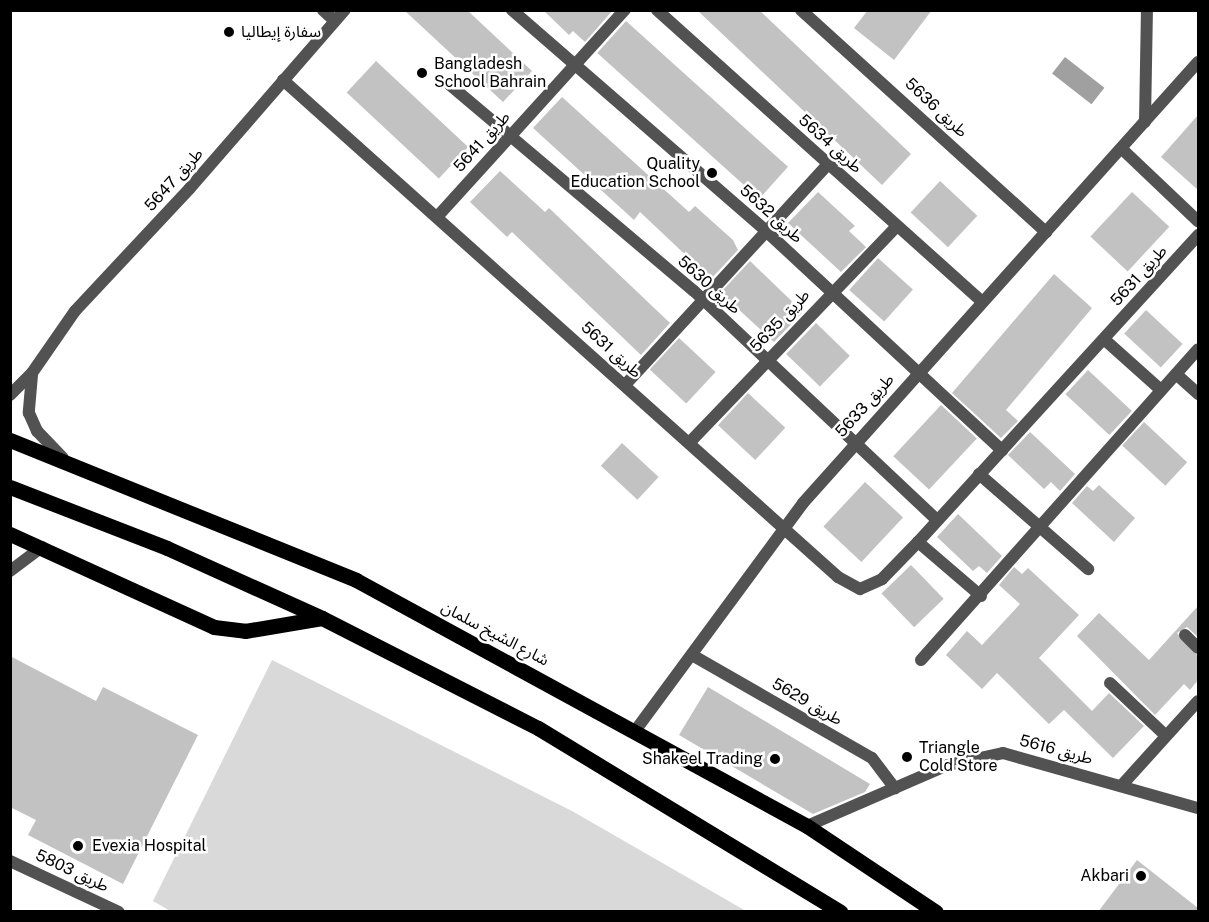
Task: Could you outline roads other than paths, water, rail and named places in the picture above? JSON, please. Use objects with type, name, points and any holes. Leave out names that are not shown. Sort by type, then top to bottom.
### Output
[{"type":"main road","name":"شارع الشيخ سلمان","points":[[10,440],[63,458],[356,580],[807,826],[936,912]]},
{"type":"main road","points":[[10,488],[167,549],[322,618],[538,728],[841,912]]},
{"type":"main road","points":[[10,534],[214,627],[245,631],[322,618]]},
{"type":"street","points":[[323,10],[335,21]]},
{"type":"street","name":"طريق 5647","points":[[10,394],[32,374],[75,311],[345,10]]},
{"type":"street","name":"طريق 5632","points":[[513,10],[767,232],[1002,450]]},
{"type":"street","name":"طريق 5641","points":[[438,217],[625,10]]},
{"type":"street","name":"طريق 5634","points":[[657,10],[982,302]]},
{"type":"street","points":[[1145,122],[1147,10]]},
{"type":"street","name":"طريق 5636","points":[[809,13],[1046,232]]},
{"type":"street","name":"طريق 5633","points":[[634,731],[784,527],[854,442],[1122,149],[1198,62]]},
{"type":"street","name":"طريق 5631","points":[[283,80],[690,442],[838,577],[860,589],[882,579],[918,542],[1105,340],[1198,235]]},
{"type":"street","name":"طريق 5630","points":[[450,85],[703,301],[937,520]]},
{"type":"street","points":[[1122,149],[1198,221]]},
{"type":"street","points":[[625,385],[828,164]]},
{"type":"street","name":"طريق 5635","points":[[690,442],[831,290],[897,226]]},
{"type":"street","points":[[1105,340],[1161,390]]},
{"type":"street","points":[[921,660],[981,596],[1039,527],[1198,349]]},
{"type":"street","name":"طريق 5647","points":[[32,374],[29,412],[37,430],[63,458]]},
{"type":"street","points":[[1176,374],[1198,394]]},
{"type":"street","points":[[979,474],[1088,569]]},
{"type":"street","points":[[918,542],[981,596]]},
{"type":"street","points":[[10,571],[42,547]]},
{"type":"street","points":[[1185,635],[1198,648]]},
{"type":"street","name":"طريق 5629","points":[[692,655],[872,758],[895,788]]},
{"type":"street","points":[[1110,683],[1166,735]]},
{"type":"street","points":[[1122,785],[1198,701]]},
{"type":"street","name":"طريق 5616","points":[[807,826],[964,759],[1003,753],[1198,808]]},
{"type":"street","name":"طريق 5803","points":[[10,861],[119,912]]},
{"type":"place","name":"سفارة إيطاليا","points":[[229,32]]},
{"type":"place","name":"Bangladesh School Bahrain","points":[[422,73]]},
{"type":"place","name":"Quality Education School","points":[[712,173]]},
{"type":"place","name":"Triangle Cold Store","points":[[907,757]]},
{"type":"place","name":"Shakeel Trading","points":[[775,759]]},
{"type":"place","name":"Evexia Hospital","points":[[78,846]]},
{"type":"place","name":"Akbari","points":[[1141,876]]}]
